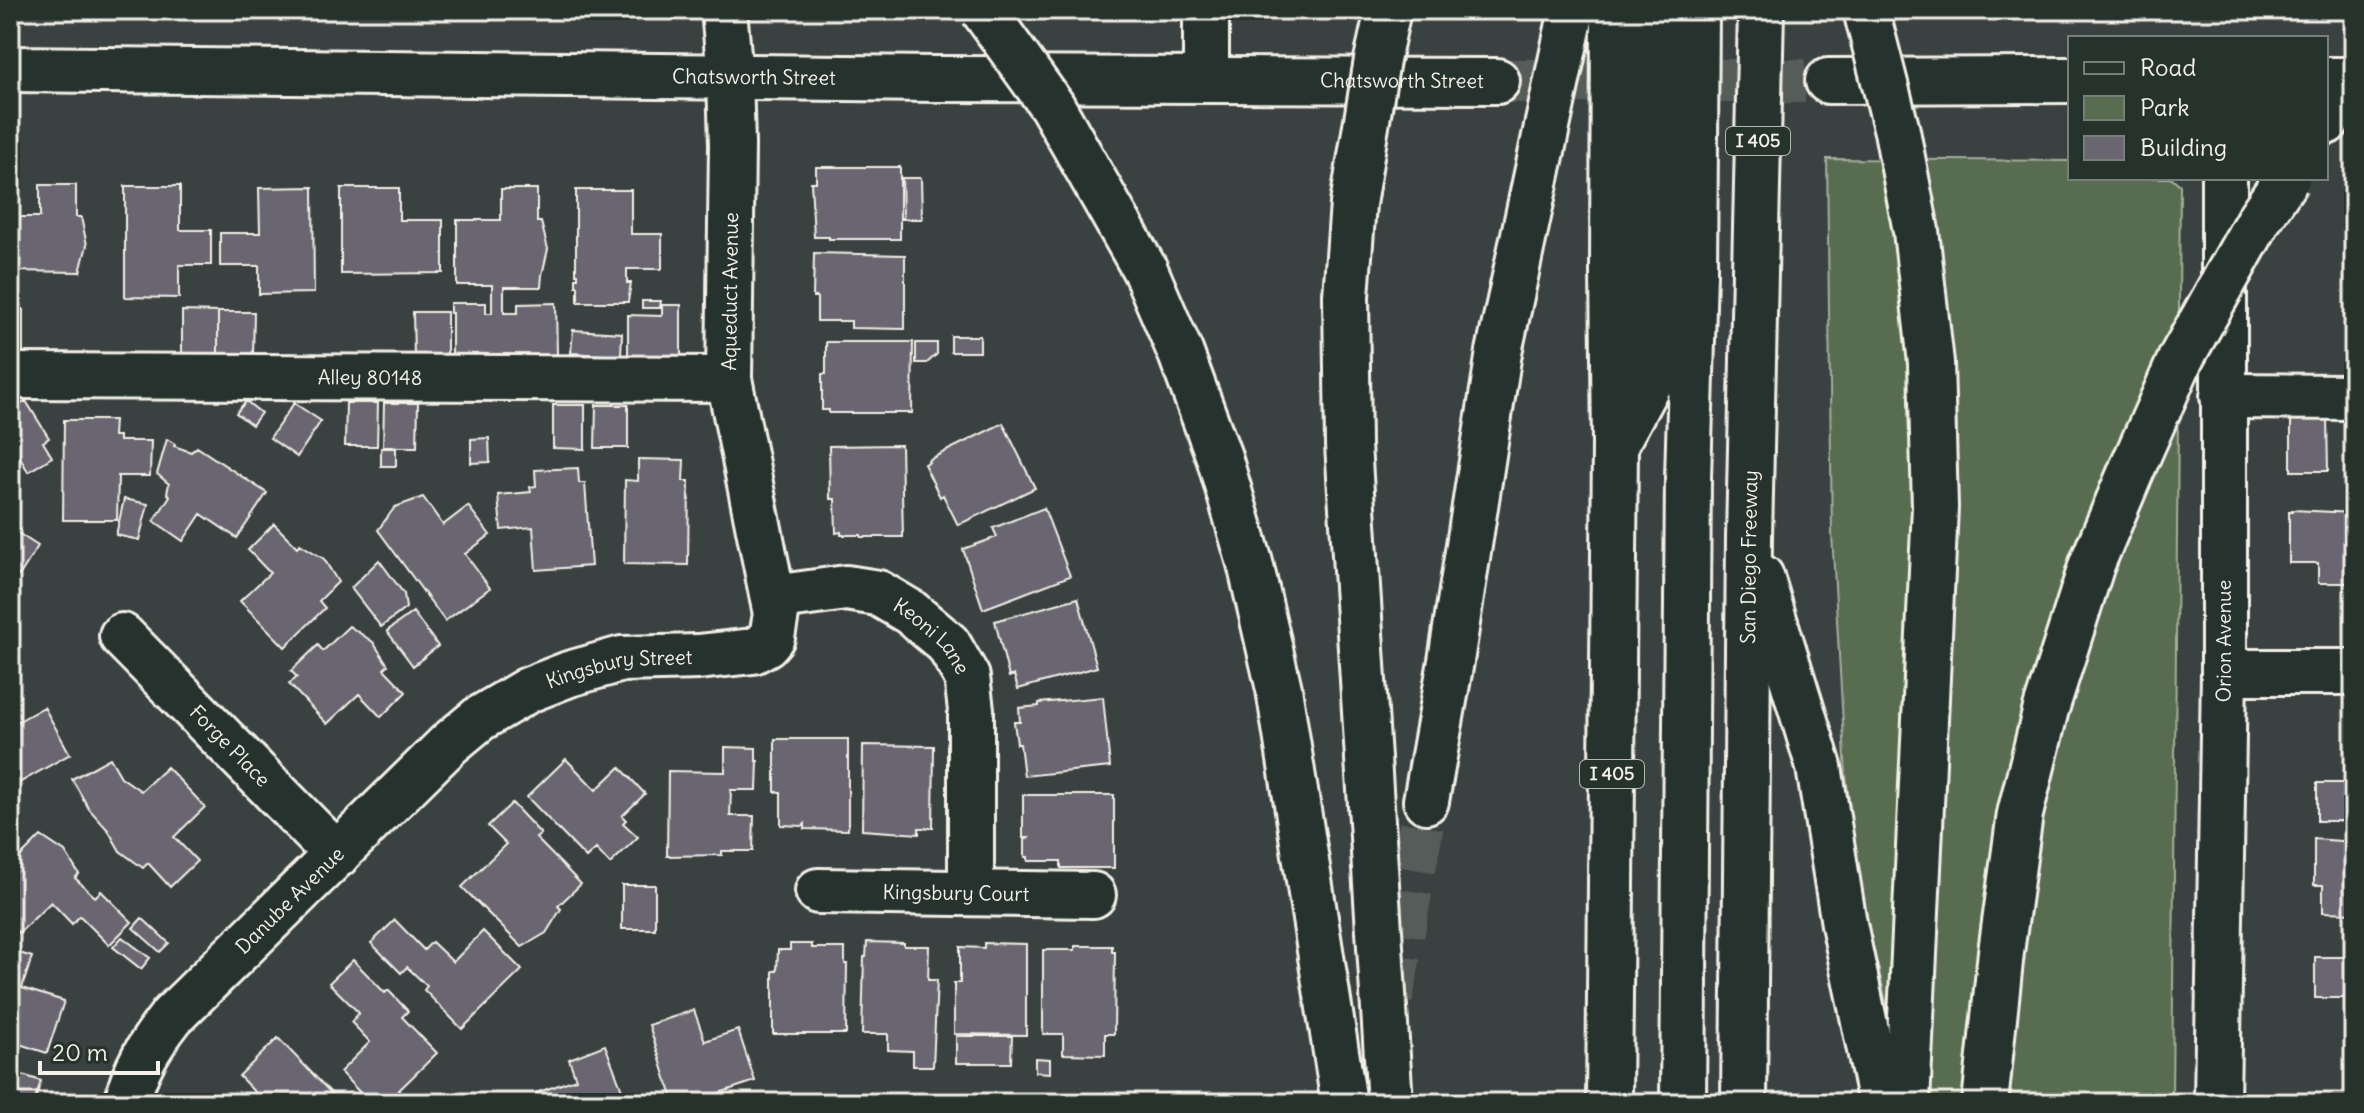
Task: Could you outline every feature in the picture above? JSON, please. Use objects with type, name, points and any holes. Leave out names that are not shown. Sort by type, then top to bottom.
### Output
[{"type":"main road","name":"Aqueduct Avenue","points":[[724,10],[730,76],[732,157],[729,379],[773,598],[776,621],[772,637],[766,644]]},
{"type":"main road","points":[[983,10],[1052,106],[1145,270],[1181,354],[1219,457],[1250,563],[1279,689],[1344,1103]]},
{"type":"main road","points":[[1206,10],[1206,80]]},
{"type":"main road","points":[[1388,10],[1353,204],[1346,296],[1348,445],[1390,1103]]},
{"type":"main road","points":[[1426,801],[1499,352],[1572,10]]},
{"type":"main road","name":"I 405","points":[[1609,1103],[1615,445],[1654,271],[1614,10]]},
{"type":"main road","points":[[1657,10],[1654,271],[1688,478],[1683,1103]]},
{"type":"main road","points":[[1654,271],[1696,10]]},
{"type":"main road","name":"San Diego Freeway","points":[[1744,1103],[1749,537],[1761,10]]},
{"type":"main road","points":[[1866,10],[1897,131],[1913,217],[1931,363],[1935,507],[1907,1103]]},
{"type":"main road","name":"Chatsworth Street","points":[[10,69],[1497,81]]},
{"type":"main road","points":[[1828,81],[2068,80]]},
{"type":"main road","points":[[2328,80],[2354,83],[2328,119]]},
{"type":"main road","name":"Orion Avenue","points":[[2217,1103],[2224,672],[2224,180]]},
{"type":"main road","points":[[1985,1103],[2020,814],[2046,709],[2092,564],[2181,358],[2259,219],[2286,180]]},
{"type":"main road","name":"Alley 80148","points":[[10,376],[729,379]]},
{"type":"main road","points":[[2223,396],[2354,397]]},
{"type":"main road","points":[[1749,537],[1819,767],[1844,924],[1881,1103]]},
{"type":"main road","name":"Keoni Lane","points":[[773,598],[846,588],[878,593],[910,612],[948,644],[967,677],[971,710],[971,893]]},
{"type":"main road","name":"Forge Place","points":[[122,636],[337,855]]},
{"type":"main road","name":"Kingsbury Street","points":[[479,719],[528,690],[622,659],[738,654],[766,644]]},
{"type":"main road","points":[[2224,672],[2354,672]]},
{"type":"main road","name":"Danube Avenue","points":[[127,1103],[148,1048],[172,1016],[450,743],[479,719]]},
{"type":"main road","name":"Kingsbury Court","points":[[818,891],[1093,895]]},
{"type":"green space","points":[[1827,159],[2068,161],[2068,180],[2174,180],[2180,185],[2172,1103],[1910,1103],[1866,916],[1855,853],[1846,775],[1832,534]]},
{"type":"building","points":[[816,167],[900,167],[900,239],[814,237],[811,182],[816,182]]},
{"type":"building","points":[[902,178],[921,178],[922,219],[903,219]]},
{"type":"building","points":[[40,185],[76,185],[76,217],[81,217],[87,245],[80,272],[10,271],[10,217],[40,217]]},
{"type":"building","points":[[125,186],[180,186],[180,230],[211,230],[211,265],[179,265],[179,298],[125,297]]},
{"type":"building","points":[[313,187],[314,293],[259,294],[259,266],[220,266],[220,233],[260,233],[259,188]]},
{"type":"building","points":[[341,188],[399,188],[399,220],[443,220],[443,273],[341,274]]},
{"type":"building","points":[[501,189],[537,189],[537,222],[541,222],[548,249],[541,287],[504,287],[504,313],[518,313],[518,304],[556,303],[557,355],[452,356],[450,303],[486,303],[486,313],[492,313],[492,285],[457,285],[457,220],[501,220]]},
{"type":"building","points":[[576,190],[631,190],[631,234],[662,234],[662,269],[627,269],[627,283],[631,283],[628,302],[578,302]]},
{"type":"building","points":[[814,253],[905,255],[905,329],[851,328],[851,321],[817,321],[817,297],[813,297]]},
{"type":"building","points":[[2349,278],[2354,278],[2354,337],[2349,337]]},
{"type":"building","points":[[642,301],[661,301],[660,308],[642,308]]},
{"type":"building","points":[[662,305],[681,305],[681,365],[628,358],[628,315],[662,316]]},
{"type":"building","points":[[10,309],[23,309],[23,352],[10,353]]},
{"type":"building","points":[[182,311],[218,312],[218,356],[182,355]]},
{"type":"building","points":[[218,312],[254,312],[253,356],[218,356]]},
{"type":"building","points":[[413,312],[447,312],[447,356],[414,356]]},
{"type":"building","points":[[573,330],[622,333],[621,356],[571,353]]},
{"type":"building","points":[[951,336],[980,336],[980,352],[951,352]]},
{"type":"building","points":[[826,342],[913,342],[912,413],[829,413],[829,410],[822,410]]},
{"type":"building","points":[[916,343],[937,343],[937,354],[927,363],[916,363]]},
{"type":"building","points":[[26,401],[49,438],[43,442],[52,457],[28,472],[10,438],[10,411]]},
{"type":"building","points":[[246,401],[261,413],[252,425],[236,413]]},
{"type":"building","points":[[294,403],[321,421],[297,457],[270,438]]},
{"type":"building","points":[[346,403],[378,403],[377,446],[345,446]]},
{"type":"building","points":[[384,403],[418,403],[417,447],[383,447]]},
{"type":"building","points":[[553,405],[585,405],[585,449],[553,448]]},
{"type":"building","points":[[596,405],[628,405],[628,448],[595,448]]},
{"type":"building","points":[[2291,418],[2327,418],[2328,471],[2291,471]]},
{"type":"building","points":[[64,420],[114,420],[113,436],[119,436],[119,441],[151,441],[150,476],[118,476],[117,520],[63,520]]},
{"type":"building","points":[[1003,423],[1035,488],[958,525],[924,464]]},
{"type":"building","points":[[489,438],[490,462],[471,463],[471,439]]},
{"type":"building","points":[[167,439],[174,446],[191,452],[197,447],[267,493],[237,538],[201,514],[183,541],[154,521],[170,496],[167,493],[169,484],[157,474]]},
{"type":"building","points":[[901,445],[903,537],[861,537],[836,533],[835,499],[830,499],[829,446]]},
{"type":"building","points":[[381,448],[396,448],[396,466],[381,466]]},
{"type":"building","points":[[638,459],[684,460],[683,481],[689,481],[688,565],[624,564],[625,480],[638,481]]},
{"type":"building","points":[[578,468],[579,483],[585,483],[591,566],[536,570],[533,527],[501,530],[498,495],[531,492],[530,487],[536,486],[535,470]]},
{"type":"building","points":[[423,497],[443,525],[468,506],[490,535],[465,554],[490,588],[445,621],[378,530],[395,507]]},
{"type":"building","points":[[124,499],[148,504],[139,540],[116,535]]},
{"type":"building","points":[[1044,508],[1070,576],[983,609],[963,549],[997,537],[993,528]]},
{"type":"building","points":[[2289,512],[2354,513],[2354,583],[2318,583],[2318,563],[2289,563]]},
{"type":"building","points":[[274,524],[297,547],[300,544],[324,559],[338,582],[319,601],[325,608],[285,647],[240,601],[270,573],[248,550]]},
{"type":"building","points":[[10,528],[38,546],[19,576],[10,570]]},
{"type":"building","points":[[379,560],[404,594],[406,608],[381,627],[351,588]]},
{"type":"building","points":[[1078,598],[1097,667],[1018,689],[1014,675],[1009,677],[995,621]]},
{"type":"building","points":[[413,612],[438,646],[413,666],[387,631]]},
{"type":"building","points":[[349,626],[373,642],[388,665],[384,669],[406,692],[381,717],[359,694],[327,724],[289,684],[297,677],[291,671],[318,645],[323,651]]},
{"type":"building","points":[[1103,697],[1110,767],[1024,776],[1014,722],[1020,722],[1019,708]]},
{"type":"building","points":[[44,707],[70,754],[10,788],[10,726]]},
{"type":"building","points":[[775,739],[848,739],[848,830],[805,829],[805,824],[781,825],[781,792],[775,792]]},
{"type":"building","points":[[863,745],[934,746],[933,828],[919,828],[919,834],[862,830]]},
{"type":"building","points":[[725,747],[756,748],[757,790],[731,790],[730,816],[754,816],[753,851],[667,856],[668,771],[725,772]]},
{"type":"building","points":[[110,758],[121,777],[141,791],[167,767],[205,807],[174,837],[197,861],[170,887],[148,863],[143,868],[120,851],[108,830],[89,809],[72,779]]},
{"type":"building","points":[[566,759],[596,790],[620,767],[645,794],[622,816],[626,820],[623,823],[638,837],[610,864],[596,849],[586,858],[527,797]]},
{"type":"building","points":[[2317,783],[2354,783],[2354,821],[2317,821]]},
{"type":"building","points":[[1023,795],[1114,795],[1114,868],[1061,868],[1061,861],[1028,861],[1025,857],[1025,840],[1028,838],[1023,838]]},
{"type":"building","points":[[512,803],[541,834],[536,838],[581,884],[558,906],[561,909],[546,933],[522,947],[462,887],[506,844],[488,826]]},
{"type":"building","points":[[41,836],[65,852],[79,874],[75,878],[95,897],[101,891],[132,922],[109,945],[80,916],[72,924],[51,902],[19,933],[10,924],[10,867]]},
{"type":"building","points":[[2314,839],[2354,842],[2354,913],[2323,912],[2323,885],[2314,885]]},
{"type":"building","points":[[622,885],[655,885],[655,929],[622,929]]},
{"type":"building","points":[[142,918],[169,943],[160,952],[133,928]]},
{"type":"building","points":[[395,920],[424,950],[432,942],[453,962],[483,931],[522,970],[462,1029],[424,990],[427,986],[407,967],[401,973],[371,943]]},
{"type":"building","points":[[122,937],[150,958],[141,969],[113,947]]},
{"type":"building","points":[[867,942],[929,946],[928,980],[937,980],[933,1066],[913,1066],[913,1051],[888,1050],[888,1034],[862,1034]]},
{"type":"building","points":[[984,943],[1026,944],[1026,1035],[954,1034],[954,983],[960,983],[960,947],[984,948]]},
{"type":"building","points":[[790,944],[845,948],[846,1034],[773,1034],[773,971],[777,971],[778,950],[790,950]]},
{"type":"building","points":[[1075,946],[1112,946],[1112,952],[1115,952],[1114,1034],[1105,1034],[1105,1055],[1063,1054],[1063,1034],[1043,1034],[1043,950],[1075,950]]},
{"type":"building","points":[[10,950],[32,957],[22,988],[64,1001],[47,1053],[10,1041]]},
{"type":"building","points":[[2315,957],[2351,957],[2351,963],[2354,963],[2354,1036],[2353,994],[2351,998],[2315,998]]},
{"type":"building","points":[[353,960],[385,993],[388,990],[408,1011],[402,1017],[437,1053],[386,1103],[370,1103],[340,1072],[370,1042],[351,1022],[359,1013],[329,983]]},
{"type":"building","points":[[694,1010],[705,1041],[738,1030],[755,1081],[713,1095],[716,1103],[674,1103],[649,1025]]},
{"type":"building","points":[[956,1036],[1012,1036],[1011,1063],[956,1063]]},
{"type":"building","points":[[278,1038],[335,1097],[330,1103],[265,1103],[239,1076]]},
{"type":"building","points":[[605,1045],[627,1103],[539,1103],[536,1093],[576,1079],[569,1059]]},
{"type":"building","points":[[1035,1058],[1050,1059],[1050,1073],[1035,1072]]},
{"type":"building","points":[[10,1071],[41,1081],[34,1103],[10,1103]]},
{"type":"building","points":[[1178,1093],[1179,1103],[1127,1103],[1126,1100]]},
{"type":"building","points":[[2316,1097],[2350,1097],[2354,1103],[2316,1103]]},
{"type":"tunnel","points":[[1497,81],[1828,81]]},
{"type":"tunnel","points":[[1391,999],[1426,801]]}]
